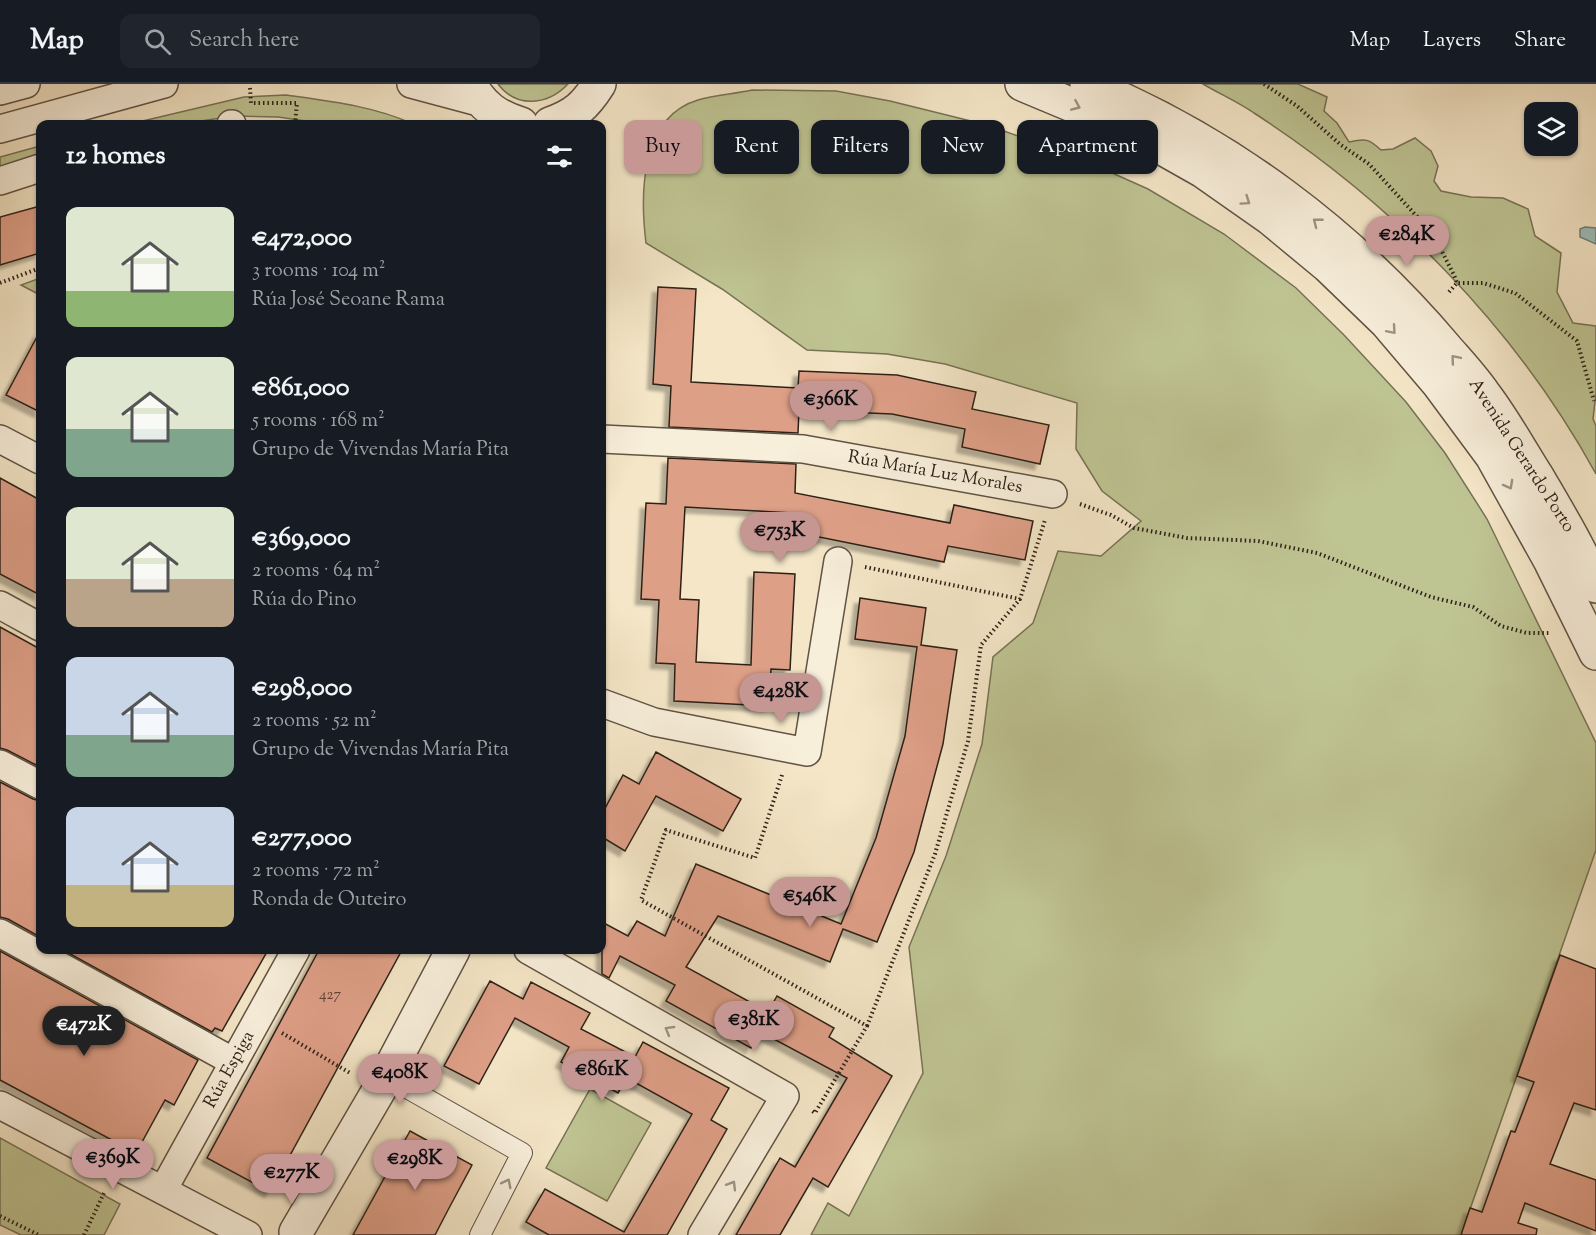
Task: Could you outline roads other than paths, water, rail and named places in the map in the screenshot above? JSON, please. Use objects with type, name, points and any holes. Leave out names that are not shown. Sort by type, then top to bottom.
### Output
[{"type":"street","points":[[0,92],[26,84]]},
{"type":"street","points":[[0,129],[164,84]]},
{"type":"street","points":[[411,84],[497,111]]},
{"type":"street","name":"Avenida Gerardo Porto","points":[[1022,84],[1127,128],[1203,171],[1287,231],[1328,266],[1387,323],[1438,383],[1492,456],[1550,560],[1596,653]]},
{"type":"street","name":"Avenida Gerardo Porto","points":[[1087,84],[1126,100],[1178,126],[1242,164],[1321,224],[1374,269],[1418,315],[1484,393],[1577,543],[1596,586]]},
{"type":"street","points":[[561,120],[591,103]]},
{"type":"street","points":[[0,181],[36,169]]},
{"type":"street","points":[[0,439],[36,458]]},
{"type":"street","name":"Rúa María Luz Morales","points":[[606,439],[802,449],[1053,494]]},
{"type":"street","points":[[606,704],[654,722],[807,752],[838,561]]},
{"type":"street","points":[[0,605],[36,625]]},
{"type":"street","points":[[0,764],[36,783]]},
{"type":"street","points":[[0,933],[36,953]]},
{"type":"street","points":[[38,954],[234,1062]]},
{"type":"street","name":"Rúa Espiga","points":[[163,1191],[294,954]]},
{"type":"street","points":[[292,1234],[382,1083],[451,954]]},
{"type":"street","points":[[535,954],[785,1096],[702,1235]]},
{"type":"street","points":[[382,1083],[522,1153],[480,1235]]},
{"type":"street","points":[[0,1105],[248,1235]]},
{"type":"water","points":[[1596,228],[1596,244],[1580,237],[1580,229]]}]
